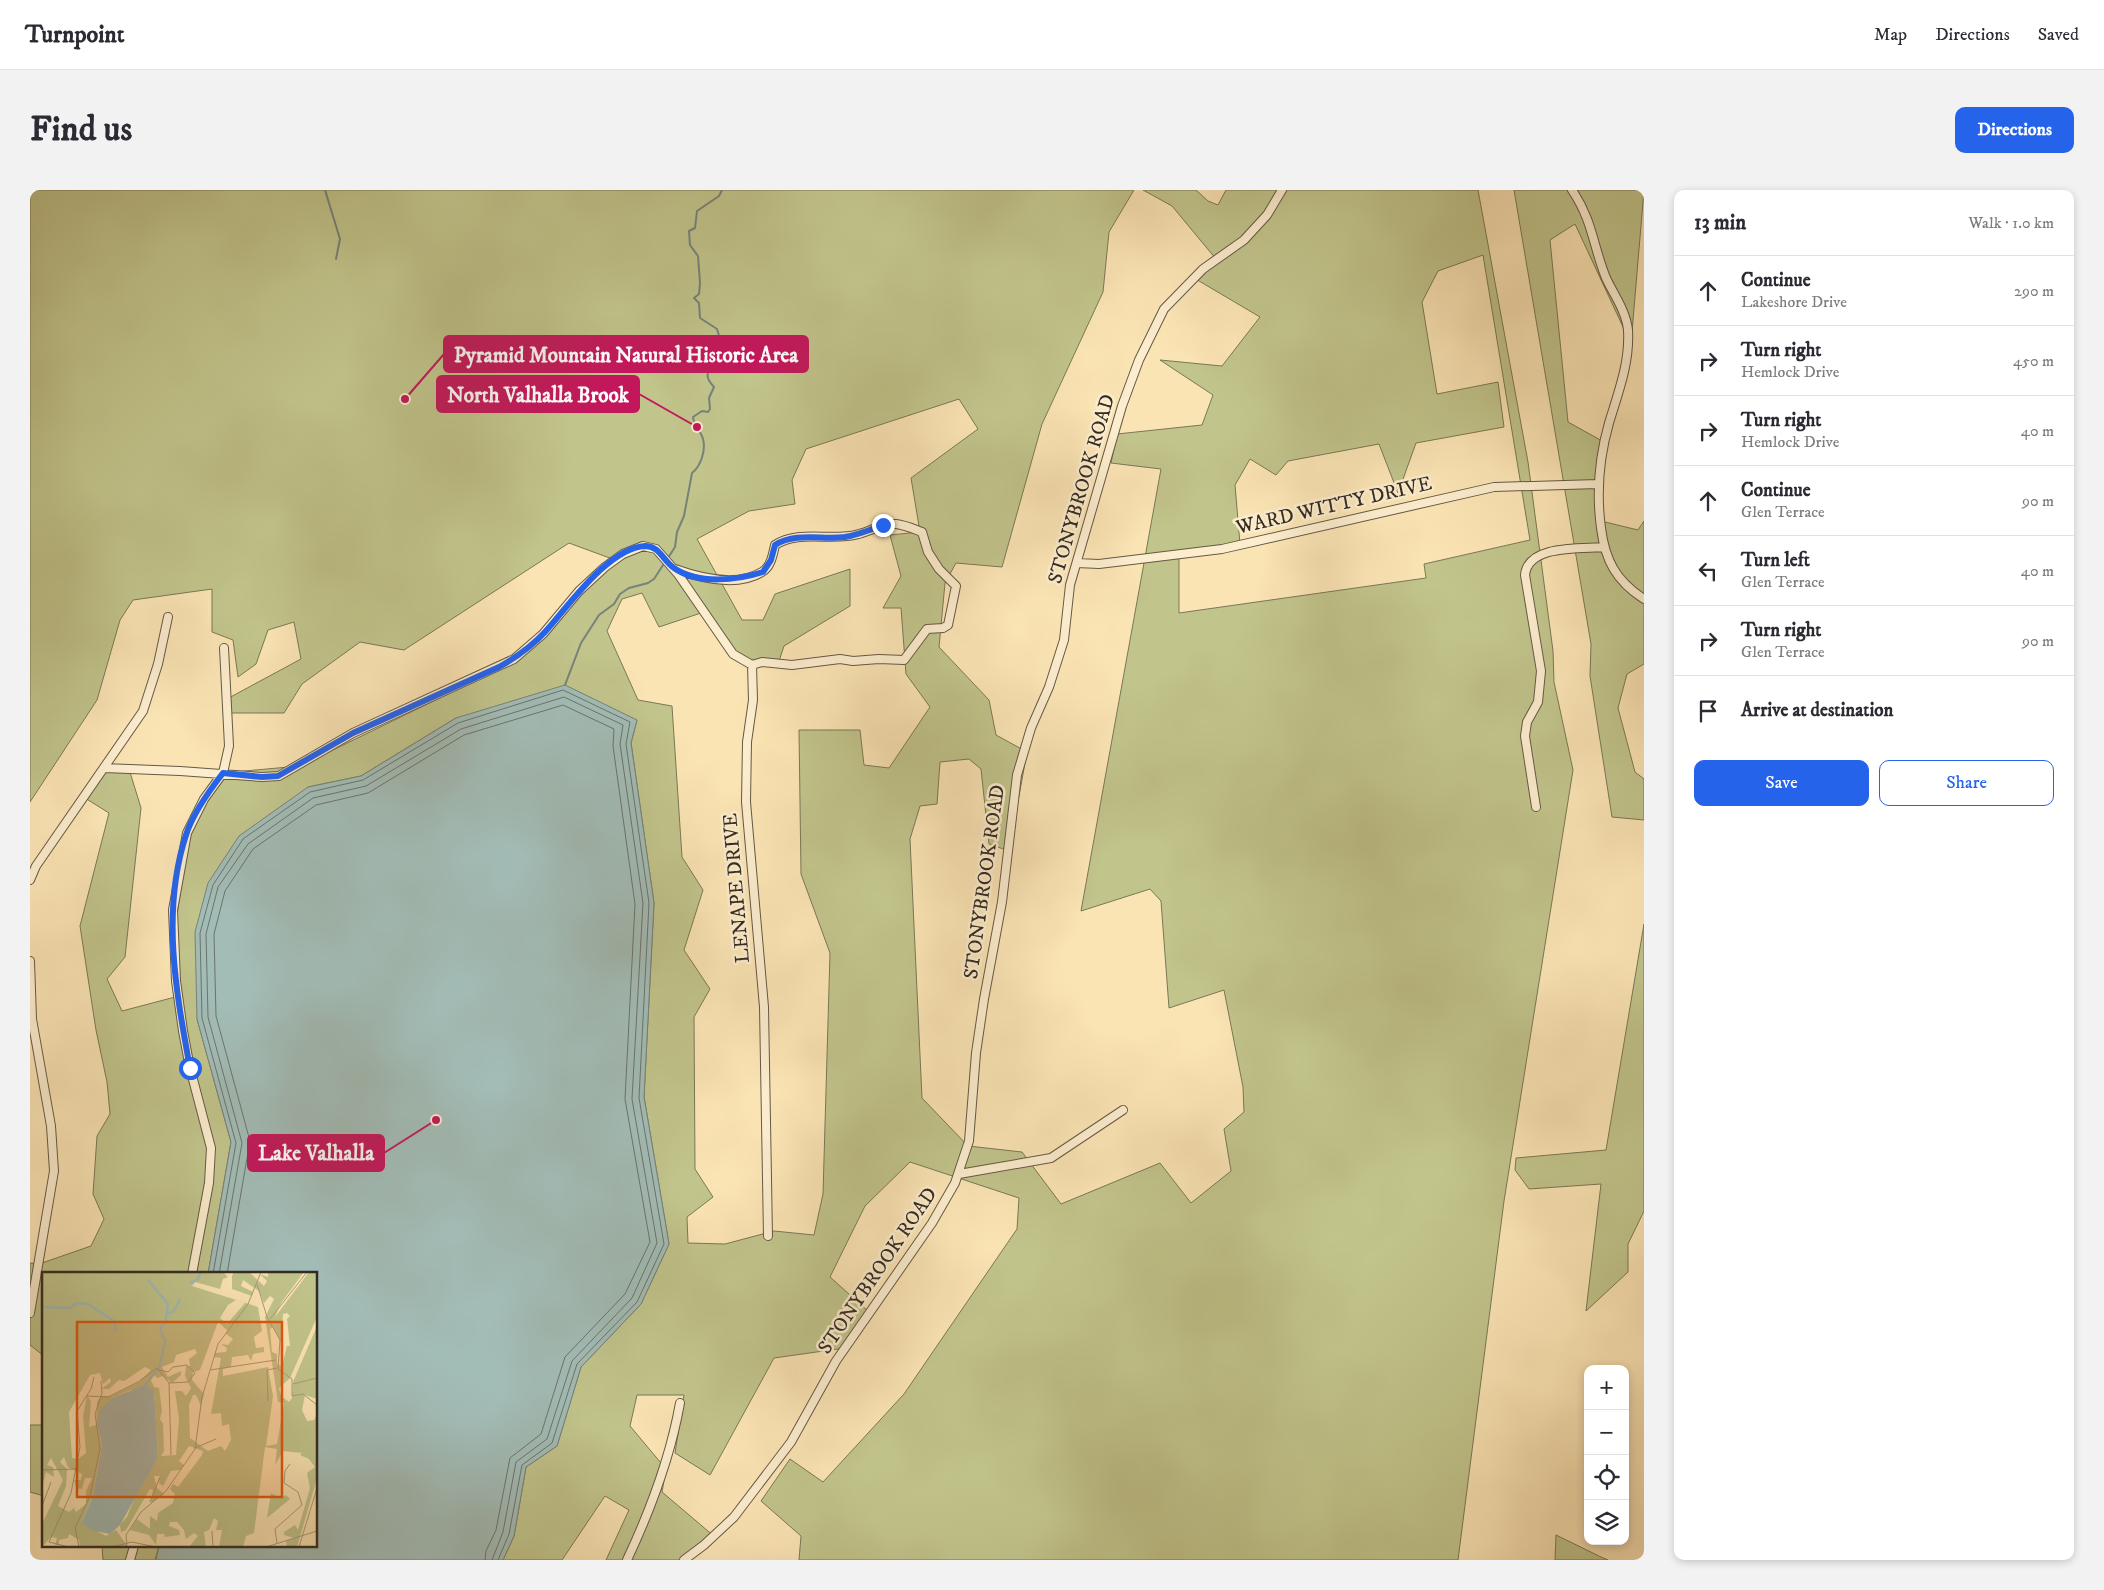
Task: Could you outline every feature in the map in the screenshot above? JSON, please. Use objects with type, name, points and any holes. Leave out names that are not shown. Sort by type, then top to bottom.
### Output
[{"type":"street","name":"STONYBROOK ROAD","points":[[684,1560],[704,1545],[734,1516],[791,1442],[836,1361],[946,1200],[959,1174],[966,1155],[971,1126],[976,1053],[1002,902],[1016,775],[1028,736],[1063,645],[1069,590],[1122,406],[1139,360],[1164,310],[1192,278],[1244,240],[1267,215],[1282,190]]},
{"type":"street","points":[[1572,190],[1591,225],[1604,272],[1619,303],[1628,330],[1624,374],[1601,456],[1598,503],[1607,559],[1615,573],[1644,599]]},
{"type":"street","name":"WARD WITTY DRIVE","points":[[1078,562],[1099,564],[1222,548],[1494,487],[1598,484]]},
{"type":"street","points":[[104,768],[223,773],[262,777],[278,776],[353,733],[514,659],[544,634],[579,591],[605,567],[636,548],[644,546],[656,549],[673,567],[733,654],[752,665],[762,662],[792,665],[840,659],[904,660],[926,629],[943,628],[948,625],[956,586],[939,569],[928,552],[922,532],[896,524],[883,525],[859,534],[844,537],[798,537],[784,539],[775,545],[771,560],[763,572],[748,577],[726,580],[710,578],[690,575],[673,567]]},
{"type":"street","points":[[1536,807],[1525,736],[1527,722],[1538,702],[1540,671],[1525,575],[1526,567],[1531,560],[1555,551],[1568,548],[1604,547]]},
{"type":"street","points":[[30,880],[36,866],[143,711],[164,640],[168,618]]},
{"type":"street","points":[[192,1272],[210,1183],[211,1148],[190,1068],[183,1032],[176,981],[173,910],[186,833],[204,799],[223,773],[229,746],[224,648]]},
{"type":"street","name":"LENAPE DRIVE","points":[[752,665],[753,700],[747,742],[746,802],[764,1008],[768,1236]]},
{"type":"street","points":[[30,961],[32,1019],[51,1126],[54,1171],[30,1313]]},
{"type":"street","points":[[959,1174],[1051,1158],[1123,1110]]},
{"type":"street","points":[[627,1560],[658,1492],[673,1441],[680,1403]]},
{"type":"green space","points":[[30,190],[1134,190],[1109,232],[1103,292],[1042,424],[1002,567],[956,563],[945,583],[939,647],[989,700],[996,735],[1027,752],[1009,851],[989,844],[981,769],[969,759],[940,762],[937,804],[920,806],[910,839],[922,1098],[968,1146],[1022,1152],[1061,1204],[1160,1163],[1191,1203],[1231,1171],[1224,1129],[1244,1112],[1243,1087],[1224,990],[1169,1008],[1161,901],[1150,889],[1081,911],[1161,469],[1111,463],[1117,434],[1202,425],[1213,395],[1160,360],[1222,366],[1260,317],[1194,278],[1216,259],[1172,206],[1143,190],[1196,190],[1208,201],[1218,205],[1226,190],[1478,190],[1528,462],[1553,651],[1554,682],[1573,770],[1504,1201],[1458,1560],[799,1560],[801,1536],[761,1501],[790,1459],[823,1482],[904,1394],[1017,1229],[1019,1198],[910,1162],[865,1206],[830,1277],[869,1312],[845,1348],[774,1358],[710,1475],[675,1453],[684,1395],[637,1395],[630,1426],[666,1469],[662,1492],[715,1537],[683,1560],[606,1560],[629,1510],[605,1496],[562,1560],[503,1560],[514,1536],[526,1467],[557,1446],[581,1367],[641,1304],[669,1244],[644,1097],[654,903],[631,743],[637,720],[456,718],[361,776],[308,787],[197,1019],[231,1142],[208,1272],[42,1272],[42,1354],[30,1345],[30,1263],[39,1264],[91,1246],[104,1219],[93,1194],[97,1136],[110,1114],[107,1082],[96,1030],[80,926],[109,813],[85,798],[109,766],[129,769],[141,808],[125,957],[107,979],[122,1011],[179,996],[175,930],[191,815],[222,773],[300,766],[520,659],[615,560],[569,543],[404,650],[360,642],[302,684],[284,713],[223,713],[225,700],[301,659],[294,622],[268,630],[256,664],[238,677],[233,640],[212,632],[212,589],[133,600],[120,620],[97,700],[30,802]],"holes":[[[1483,255],[1530,540],[1424,564],[1426,578],[1179,613],[1179,554],[1240,544],[1235,485],[1250,459],[1276,475],[1288,461],[1379,444],[1398,493],[1416,443],[1504,427],[1498,382],[1437,394],[1422,302],[1438,271]],[[959,399],[978,429],[911,478],[920,532],[890,535],[901,576],[883,608],[901,608],[906,674],[930,707],[889,768],[864,765],[860,730],[799,730],[801,874],[830,953],[823,1194],[814,1235],[774,1231],[725,1244],[688,1243],[687,1217],[713,1197],[695,1169],[694,1017],[710,989],[684,950],[703,890],[682,857],[672,706],[638,700],[607,631],[622,599],[642,593],[659,627],[704,612],[743,663],[778,664],[784,646],[850,606],[850,569],[775,594],[763,620],[742,620],[697,539],[749,511],[795,504],[792,480],[806,449]]]},
{"type":"green space","points":[[1514,190],[1644,190],[1631,344],[1575,224],[1550,240],[1568,422],[1604,442],[1601,521],[1638,530],[1644,521],[1644,664],[1627,674],[1618,708],[1635,772],[1644,779],[1644,820],[1612,817],[1590,676],[1591,644]]},
{"type":"green space","points":[[1644,924],[1644,1211],[1628,1244],[1628,1272],[1586,1311],[1601,1184],[1529,1189],[1515,1170],[1516,1158],[1606,1150]]},
{"type":"green space","points":[[30,1425],[42,1425],[42,1495],[30,1492]]},
{"type":"green space","points":[[1556,1535],[1601,1557],[1608,1560],[1555,1560]]},
{"type":"green space","points":[[102,1548],[158,1548],[155,1560],[103,1560]]},
{"type":"water","points":[[565,685],[637,720],[631,743],[654,903],[644,1097],[669,1244],[641,1304],[581,1367],[557,1446],[526,1467],[514,1536],[503,1560],[156,1560],[159,1548],[318,1548],[318,1272],[208,1272],[231,1142],[197,1019],[195,932],[208,883],[239,836],[308,787],[361,776],[456,718]]},
{"type":"waterway","points":[[325,190],[340,239],[336,259]]},
{"type":"waterway","points":[[668,558],[675,547],[677,532],[684,516],[692,473],[698,466],[703,453],[703,439],[693,417],[702,411],[708,412],[710,409],[709,398],[714,387],[709,380],[708,374],[710,369],[717,364],[709,347],[712,342],[717,342],[720,339],[717,329],[700,318],[699,303],[694,298],[699,294],[698,256],[690,245],[689,231],[695,228],[697,211],[719,196],[722,190]]},
{"type":"waterway","points":[[565,685],[581,643],[599,615],[614,604],[620,594],[629,588],[648,583],[654,579],[665,562]]},
{"type":"place","name":"Pyramid Mountain Natural Historic Area","points":[[405,399]]},
{"type":"place","name":"North Valhalla Brook","points":[[697,427]]},
{"type":"place","name":"Lake Valhalla","points":[[436,1120]]},
{"type":"route","points":[[190,1068],[176,981],[172,940],[173,910],[186,833],[204,799],[223,773],[262,777],[278,776],[291,770],[327,746],[353,733],[514,659],[544,634],[579,591],[605,567],[623,554],[636,548],[644,546],[656,549],[674,568],[690,575],[726,580],[748,577],[763,572],[771,560],[775,545],[784,539],[798,537],[844,537],[859,534],[883,525]]}]
